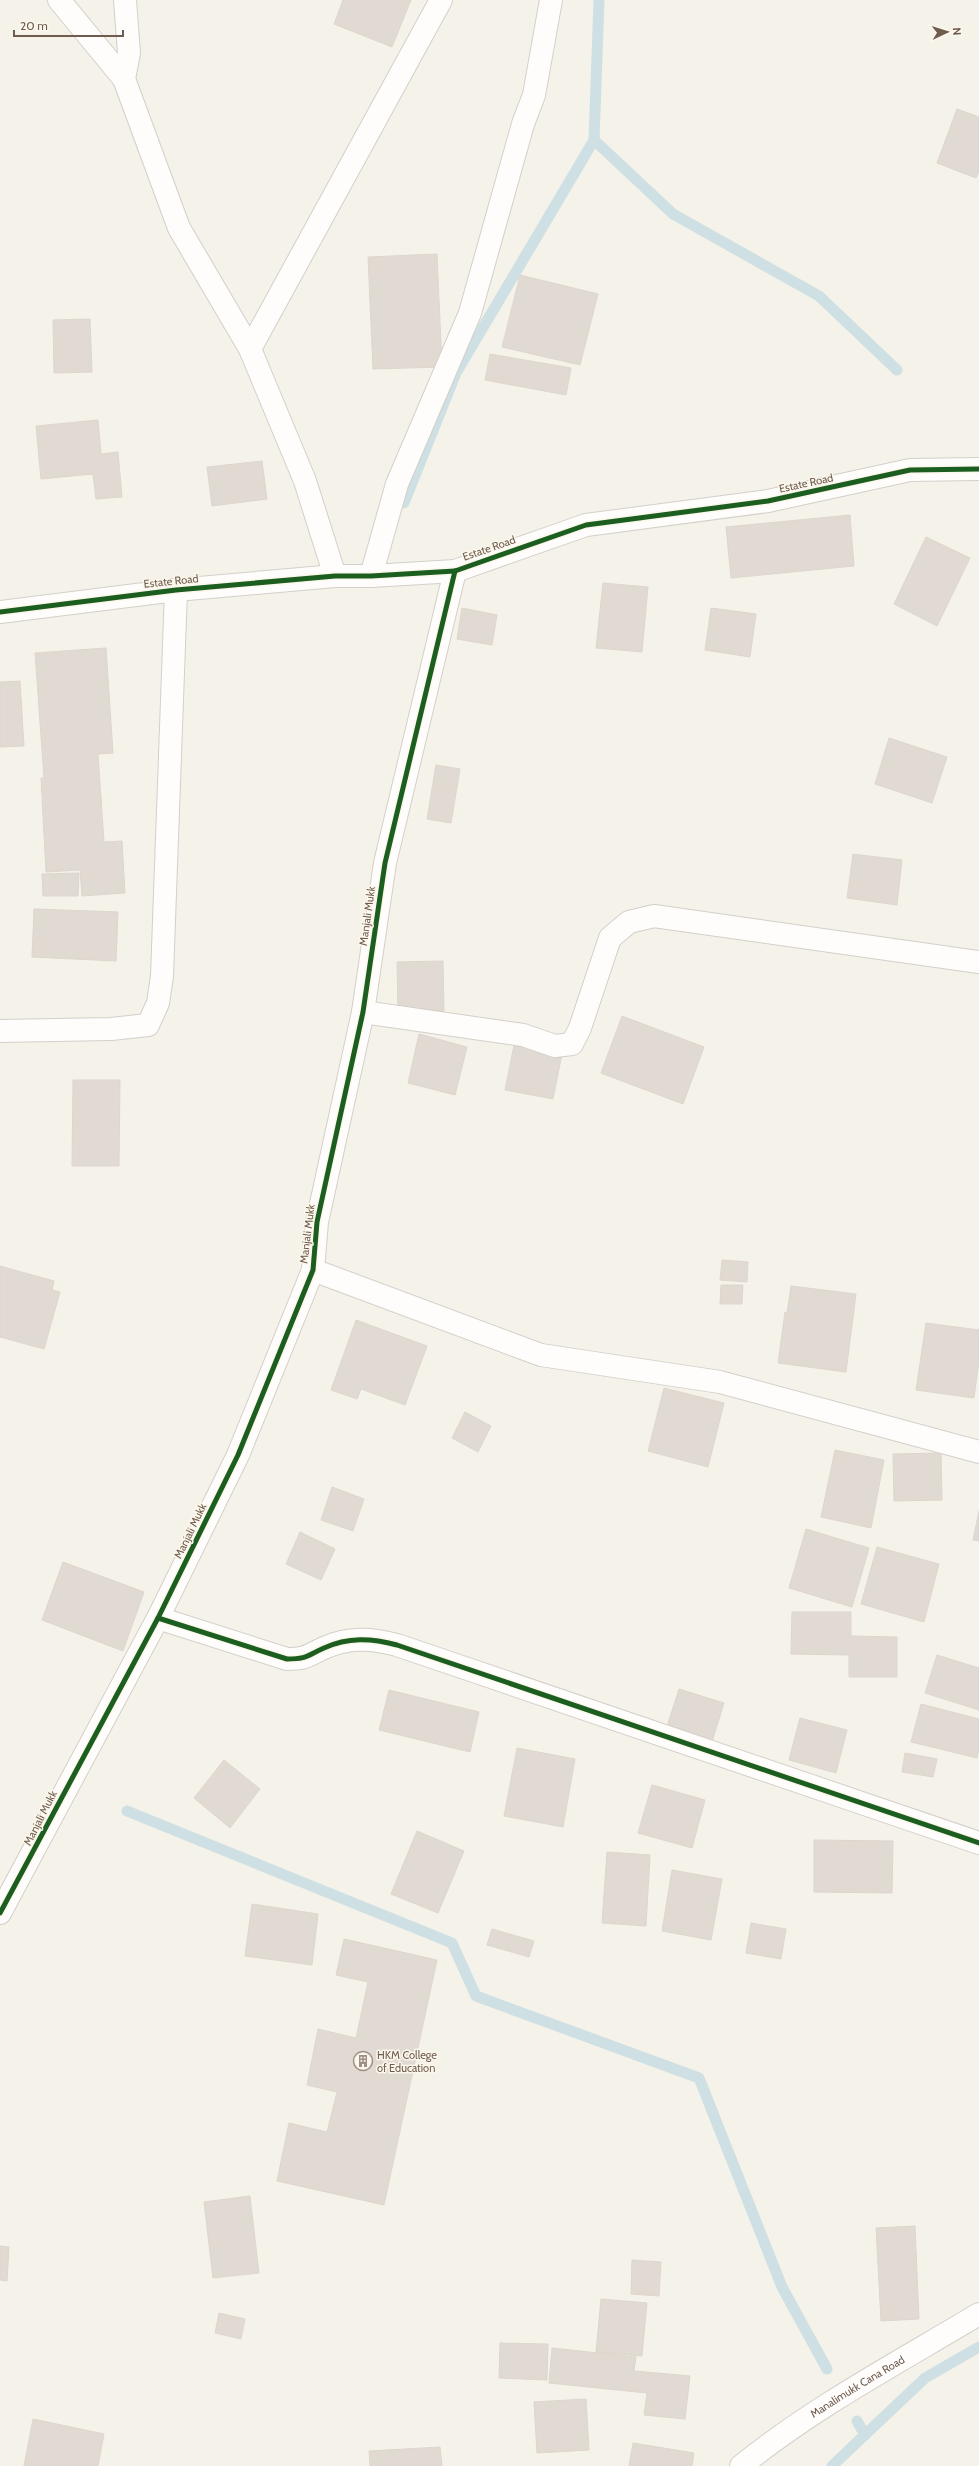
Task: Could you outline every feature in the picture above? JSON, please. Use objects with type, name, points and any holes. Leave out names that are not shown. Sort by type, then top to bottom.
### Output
[{"type":"street","points":[[59,0],[124,79],[178,228],[250,349],[306,481],[334,576]]},
{"type":"street","points":[[124,79],[129,53],[125,0]]},
{"type":"street","points":[[250,349],[442,0]]},
{"type":"street","points":[[371,576],[397,484],[470,313],[523,124],[534,95],[551,0]]},
{"type":"street","name":"Estate Road","points":[[0,612],[176,590],[334,576],[371,576],[455,571],[586,526],[768,501],[910,470],[979,469]]},
{"type":"street","name":"Manjali Mukk","points":[[3,1902],[158,1618],[238,1455],[313,1270],[317,1222],[363,1012],[385,864],[455,571]]},
{"type":"street","points":[[0,1031],[111,1029],[148,1025],[158,1003],[162,976],[176,590]]},
{"type":"street","points":[[363,1012],[523,1036],[555,1046],[572,1044],[580,1028],[610,938],[629,922],[654,916],[979,962]]},
{"type":"street","points":[[313,1270],[541,1354],[720,1382],[979,1452]]},
{"type":"street","points":[[158,1618],[286,1659],[306,1659],[325,1648],[348,1640],[372,1638],[979,1843]]},
{"type":"street","name":"Manalimukk Cana Road","points":[[741,2466],[767,2445],[830,2404],[979,2314]]},
{"type":"building","points":[[343,0],[411,0],[392,47],[334,24]]},
{"type":"building","points":[[957,109],[979,117],[979,171],[976,178],[937,163]]},
{"type":"building","points":[[437,254],[442,367],[373,369],[368,257]]},
{"type":"building","points":[[520,275],[598,294],[580,365],[502,347]]},
{"type":"building","points":[[90,319],[92,372],[54,373],[53,320]]},
{"type":"building","points":[[490,354],[571,368],[566,395],[485,380]]},
{"type":"building","points":[[98,420],[101,454],[118,452],[122,497],[96,499],[93,474],[41,479],[36,426]]},
{"type":"building","points":[[262,461],[267,499],[212,506],[207,467]]},
{"type":"building","points":[[850,515],[854,566],[731,578],[726,527]]},
{"type":"building","points":[[926,537],[970,558],[937,626],[894,604]]},
{"type":"building","points":[[603,583],[648,587],[642,652],[596,648]]},
{"type":"building","points":[[462,608],[497,615],[492,645],[457,639]]},
{"type":"building","points":[[711,608],[756,614],[750,657],[705,650]]},
{"type":"building","points":[[106,648],[113,753],[98,754],[104,842],[122,841],[125,893],[82,896],[80,870],[46,872],[41,778],[44,778],[35,653]]},
{"type":"building","points":[[20,681],[24,746],[0,747],[0,682]]},
{"type":"building","points":[[889,738],[947,757],[932,803],[875,784]]},
{"type":"building","points":[[436,765],[460,769],[451,823],[427,819]]},
{"type":"building","points":[[853,854],[902,860],[897,905],[847,898]]},
{"type":"building","points":[[79,873],[78,896],[43,896],[42,874]]},
{"type":"building","points":[[34,909],[118,912],[116,961],[32,957]]},
{"type":"building","points":[[443,961],[444,1011],[398,1012],[397,962]]},
{"type":"building","points":[[622,1016],[704,1047],[683,1104],[601,1073]]},
{"type":"building","points":[[419,1034],[467,1047],[455,1095],[408,1083]]},
{"type":"building","points":[[514,1045],[562,1054],[553,1099],[505,1090]]},
{"type":"building","points":[[73,1080],[120,1080],[119,1166],[72,1166]]},
{"type":"building","points":[[722,1260],[748,1262],[747,1282],[720,1280]]},
{"type":"building","points":[[0,1266],[54,1281],[52,1290],[60,1292],[44,1349],[0,1337]]},
{"type":"building","points":[[721,1285],[743,1285],[742,1304],[720,1304]]},
{"type":"building","points":[[791,1286],[856,1294],[846,1372],[778,1363],[785,1312],[787,1313]]},
{"type":"building","points":[[356,1320],[427,1346],[405,1405],[361,1389],[357,1399],[331,1390]]},
{"type":"building","points":[[926,1323],[979,1330],[979,1360],[974,1398],[916,1390]]},
{"type":"building","points":[[664,1388],[724,1403],[708,1467],[648,1451]]},
{"type":"building","points":[[465,1412],[491,1426],[478,1452],[452,1438]]},
{"type":"building","points":[[835,1450],[884,1460],[871,1528],[821,1517]]},
{"type":"building","points":[[941,1453],[942,1500],[894,1501],[893,1454]]},
{"type":"building","points":[[332,1487],[364,1499],[353,1531],[321,1520]]},
{"type":"building","points":[[979,1511],[979,1541],[973,1540]]},
{"type":"building","points":[[806,1529],[869,1548],[852,1607],[789,1588]]},
{"type":"building","points":[[300,1532],[335,1549],[321,1580],[286,1564]]},
{"type":"building","points":[[877,1547],[939,1564],[924,1622],[861,1604]]},
{"type":"building","points":[[63,1562],[144,1592],[123,1651],[42,1620]]},
{"type":"building","points":[[792,1612],[851,1612],[851,1636],[897,1637],[897,1677],[849,1677],[849,1655],[791,1654]]},
{"type":"building","points":[[937,1655],[979,1668],[979,1710],[925,1693]]},
{"type":"building","points":[[679,1689],[724,1703],[710,1748],[665,1733]]},
{"type":"building","points":[[389,1690],[479,1712],[470,1752],[379,1730]]},
{"type":"building","points":[[921,1704],[979,1719],[979,1749],[977,1758],[911,1742]]},
{"type":"building","points":[[800,1718],[847,1730],[836,1773],[789,1760]]},
{"type":"building","points":[[517,1748],[575,1759],[563,1827],[504,1816]]},
{"type":"building","points":[[905,1753],[937,1759],[933,1777],[902,1772]]},
{"type":"building","points":[[224,1760],[260,1789],[230,1828],[194,1798]]},
{"type":"building","points":[[652,1785],[705,1800],[692,1848],[638,1833]]},
{"type":"building","points":[[417,1831],[464,1851],[438,1913],[391,1894]]},
{"type":"building","points":[[814,1840],[893,1841],[892,1893],[814,1892]]},
{"type":"building","points":[[607,1852],[650,1855],[646,1926],[602,1923]]},
{"type":"building","points":[[672,1870],[722,1879],[711,1940],[662,1931]]},
{"type":"building","points":[[252,1904],[318,1914],[312,1965],[245,1956]]},
{"type":"building","points":[[751,1923],[786,1929],[781,1959],[746,1953]]},
{"type":"building","points":[[492,1929],[534,1941],[529,1957],[487,1945]]},
{"type":"building","name":"HKM College of Education","points":[[344,1939],[437,1960],[384,2205],[277,2181],[289,2123],[327,2132],[337,2092],[307,2085],[318,2029],[356,2038],[368,1982],[336,1975]]},
{"type":"building","points":[[250,2196],[259,2273],[213,2278],[204,2202]]},
{"type":"building","points":[[915,2226],[919,2319],[881,2321],[876,2228]]},
{"type":"building","points":[[0,2246],[9,2247],[7,2281],[0,2280]]},
{"type":"building","points":[[632,2260],[661,2262],[659,2296],[631,2294]]},
{"type":"building","points":[[601,2299],[647,2303],[642,2356],[596,2352]]},
{"type":"building","points":[[219,2313],[245,2319],[241,2339],[215,2333]]},
{"type":"building","points":[[500,2343],[548,2344],[547,2380],[499,2378]]},
{"type":"building","points":[[552,2348],[636,2357],[634,2371],[690,2376],[685,2419],[644,2415],[647,2393],[549,2383]]},
{"type":"building","points":[[586,2399],[589,2450],[537,2453],[534,2402]]},
{"type":"building","points":[[33,2419],[104,2434],[98,2466],[24,2466]]},
{"type":"building","points":[[633,2443],[694,2453],[692,2466],[629,2466]]},
{"type":"building","points":[[440,2447],[442,2466],[370,2466],[369,2451]]},
{"type":"waterway","points":[[404,503],[456,373],[594,140],[599,0]]},
{"type":"waterway","points":[[594,140],[673,214],[819,296],[897,370]]},
{"type":"waterway","points":[[127,1811],[452,1943],[476,1996],[699,2078],[782,2287],[827,2369]]},
{"type":"waterway","points":[[832,2466],[925,2378],[979,2347]]},
{"type":"waterway","points":[[857,2421],[865,2435]]},
{"type":"cycle path","points":[[0,612],[176,590],[335,576],[371,576],[455,571],[586,525],[768,501],[910,470],[979,469]]},
{"type":"cycle path","points":[[0,1913],[158,1618],[238,1455],[313,1270],[317,1222],[363,1012],[385,863],[455,571]]},
{"type":"cycle path","points":[[158,1618],[287,1659],[303,1658],[333,1644],[351,1640],[369,1640],[397,1645],[979,1843]]},
{"type":"place","name":"HKM College of Education","points":[[363,2061]]}]
